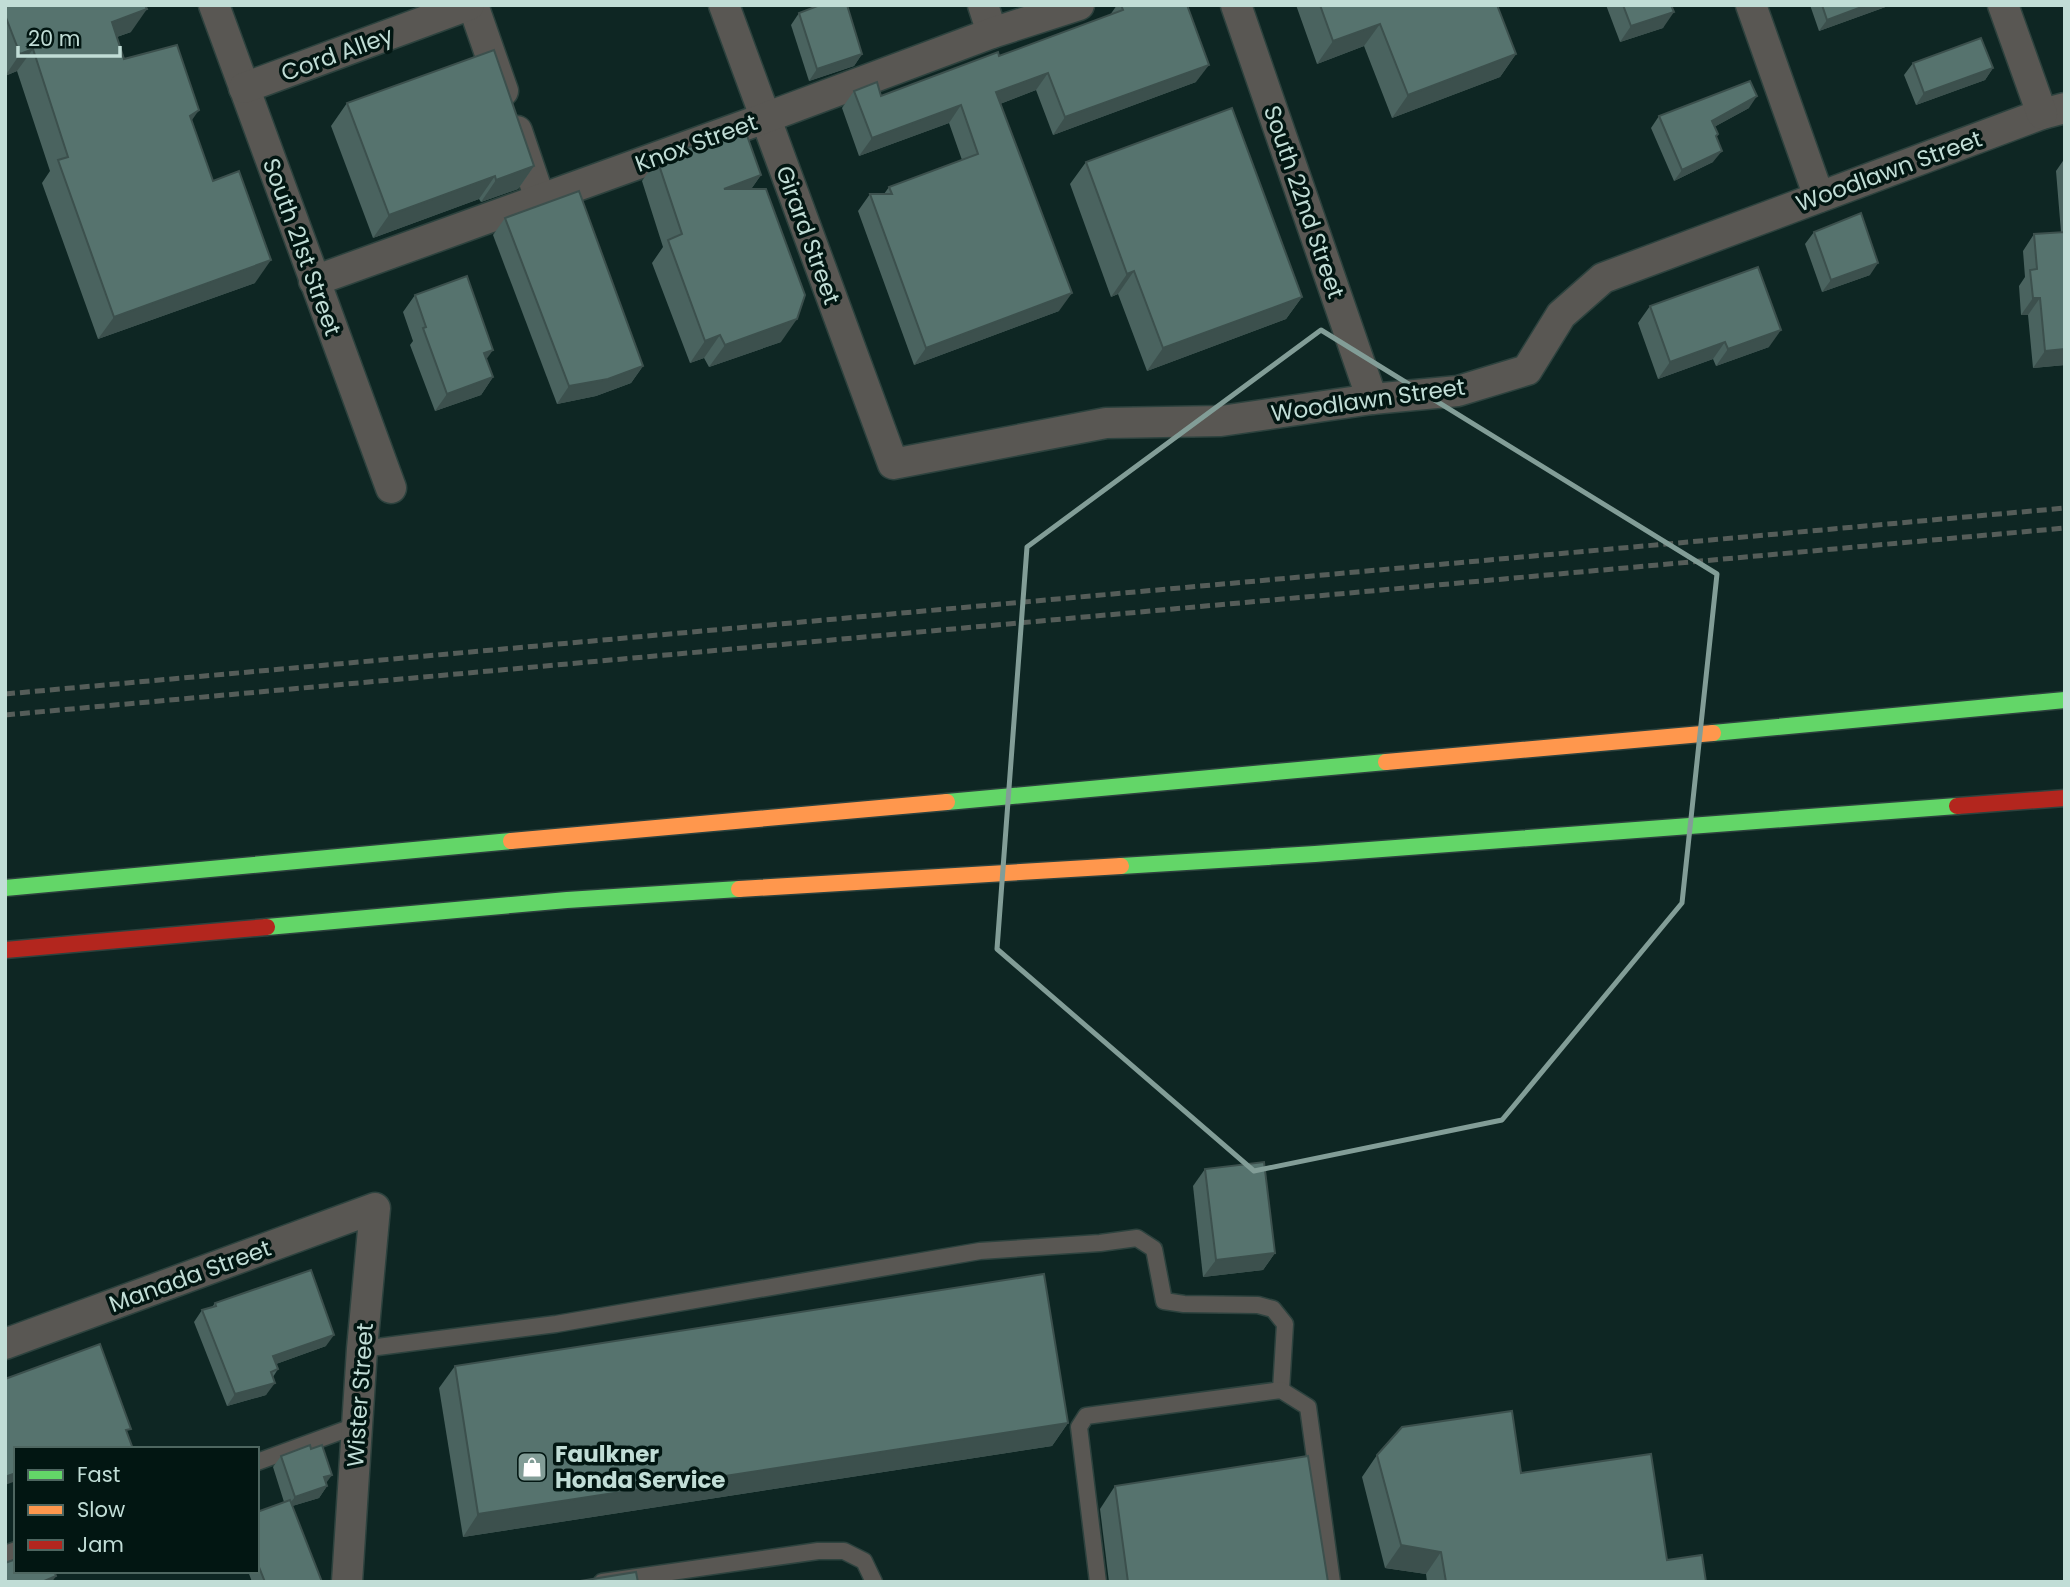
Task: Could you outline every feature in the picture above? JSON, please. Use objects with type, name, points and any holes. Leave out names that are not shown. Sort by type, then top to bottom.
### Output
[{"type":"highway","points":[[5,888],[472,843],[1510,752],[2065,700]]},
{"type":"highway","points":[[5,950],[567,900],[1315,854],[2065,798]]},
{"type":"street","name":"South 21st Street","points":[[214,5],[391,488]]},
{"type":"street","name":"Cord Alley","points":[[244,88],[471,5]]},
{"type":"street","points":[[471,5],[540,199]]},
{"type":"street","name":"Knox Street","points":[[314,281],[765,118],[988,19],[1079,5]]},
{"type":"street","name":"South 22nd Street","points":[[1236,5],[1371,399]]},
{"type":"street","points":[[1751,5],[1819,197]]},
{"type":"street","points":[[2003,5],[2054,111]]},
{"type":"street","name":"Girard Street","points":[[725,6],[894,464]]},
{"type":"street","name":"Woodlawn Street","points":[[894,464],[1106,423],[1221,421],[1371,399],[1458,391],[1527,370],[1561,315],[1603,278],[2054,111]]},
{"type":"street","name":"Manada Street","points":[[5,1344],[375,1208]]},
{"type":"street","name":"Wister Street","points":[[347,1582],[362,1349],[375,1208]]},
{"type":"lane","points":[[362,1349],[555,1324],[980,1251],[1137,1238],[1154,1249],[1164,1301],[1258,1305],[1273,1309],[1285,1324],[1281,1390]]},
{"type":"lane","points":[[1098,1582],[1079,1427],[1086,1416],[1281,1390],[1308,1407],[1332,1582]]},
{"type":"lane","points":[[259,1461],[358,1425]]},
{"type":"lane","points":[[602,1582],[818,1551],[844,1551],[864,1561],[874,1582]]},
{"type":"highlighted area","points":[[1321,330],[1717,574],[1682,903],[1502,1120],[1254,1171],[997,949],[1027,547]]},
{"type":"building","points":[[5,5],[145,5],[147,9],[112,22],[124,59],[177,45],[199,110],[190,116],[213,181],[239,171],[271,260],[114,317],[58,160],[68,157],[33,49],[20,54],[5,15]]},
{"type":"building","points":[[820,5],[847,5],[862,54],[817,69],[799,13]]},
{"type":"building","points":[[1121,5],[1187,5],[1209,65],[1065,117],[1048,73],[996,92],[1072,293],[926,348],[870,194],[892,194],[889,187],[978,154],[961,105],[872,138],[854,91],[877,82],[881,96],[998,52],[999,56],[1123,10]]},
{"type":"building","points":[[1320,5],[1497,5],[1516,54],[1408,95],[1380,24],[1333,41]]},
{"type":"building","points":[[1623,5],[1671,5],[1674,12],[1631,26]]},
{"type":"building","points":[[1822,5],[1867,5],[1827,20]]},
{"type":"building","points":[[1981,38],[1993,68],[1924,93],[1913,63]]},
{"type":"building","points":[[494,50],[534,166],[496,180],[495,176],[389,215],[347,103]]},
{"type":"building","points":[[1750,81],[1757,96],[1712,121],[1722,151],[1682,170],[1659,116]]},
{"type":"building","points":[[1232,108],[1302,297],[1163,348],[1134,271],[1127,274],[1086,162]]},
{"type":"building","points":[[744,127],[761,175],[724,189],[766,189],[805,295],[797,319],[725,345],[720,335],[705,341],[668,240],[682,234],[657,159]]},
{"type":"building","points":[[579,191],[643,366],[608,379],[569,386],[505,218]]},
{"type":"building","points":[[1861,213],[1878,263],[1831,280],[1814,232]]},
{"type":"building","points":[[2065,232],[2065,349],[2045,351],[2040,298],[2033,298],[2030,270],[2037,269],[2034,234]]},
{"type":"building","points":[[1758,267],[1781,330],[1728,349],[1725,342],[1670,362],[1650,306]]},
{"type":"building","points":[[467,276],[493,350],[484,353],[493,377],[447,394],[423,328],[426,327],[415,295]]},
{"type":"building","points":[[1264,1162],[1275,1253],[1216,1260],[1205,1169]]},
{"type":"building","points":[[311,1270],[334,1335],[273,1356],[278,1369],[271,1372],[275,1383],[235,1394],[202,1310]]},
{"type":"building","points":[[1044,1274],[1068,1423],[478,1514],[455,1366]]},
{"type":"building","points":[[100,1344],[131,1429],[126,1430],[132,1447],[14,1447],[14,1474],[5,1477],[5,1379]]},
{"type":"building","points":[[1512,1411],[1521,1473],[1651,1454],[1667,1560],[1702,1555],[1706,1582],[1446,1582],[1441,1552],[1401,1545],[1377,1455],[1402,1427]]},
{"type":"building","points":[[310,1445],[311,1449],[322,1445],[332,1475],[324,1477],[327,1486],[295,1497],[281,1456]]},
{"type":"building","points":[[1308,1456],[1328,1582],[1128,1582],[1115,1486]]},
{"type":"building","points":[[290,1500],[322,1582],[265,1582],[259,1567],[259,1511]]},
{"type":"building","points":[[14,1560],[14,1573],[55,1573],[56,1576],[42,1582],[5,1582],[5,1563]]},
{"type":"building","points":[[636,1572],[638,1582],[574,1582]]},
{"type":"railway","points":[[5,694],[2065,508]]},
{"type":"railway","points":[[5,715],[2065,528]]},
{"type":"traffic: fast","points":[[1713,733],[2065,700]]},
{"type":"traffic: fast","points":[[947,802],[1386,762]]},
{"type":"traffic: fast","points":[[1121,866],[1957,806]]},
{"type":"traffic: fast","points":[[5,888],[511,841]]},
{"type":"traffic: fast","points":[[267,927],[567,900],[739,889]]},
{"type":"traffic: slow","points":[[1386,762],[1713,733]]},
{"type":"traffic: slow","points":[[511,841],[947,802]]},
{"type":"traffic: slow","points":[[739,889],[1121,866]]},
{"type":"traffic: jam","points":[[1957,806],[2065,798]]},
{"type":"traffic: jam","points":[[5,950],[267,927]]},
{"type":"place","name":"Faulkner Honda Service","points":[[532,1467]]}]
